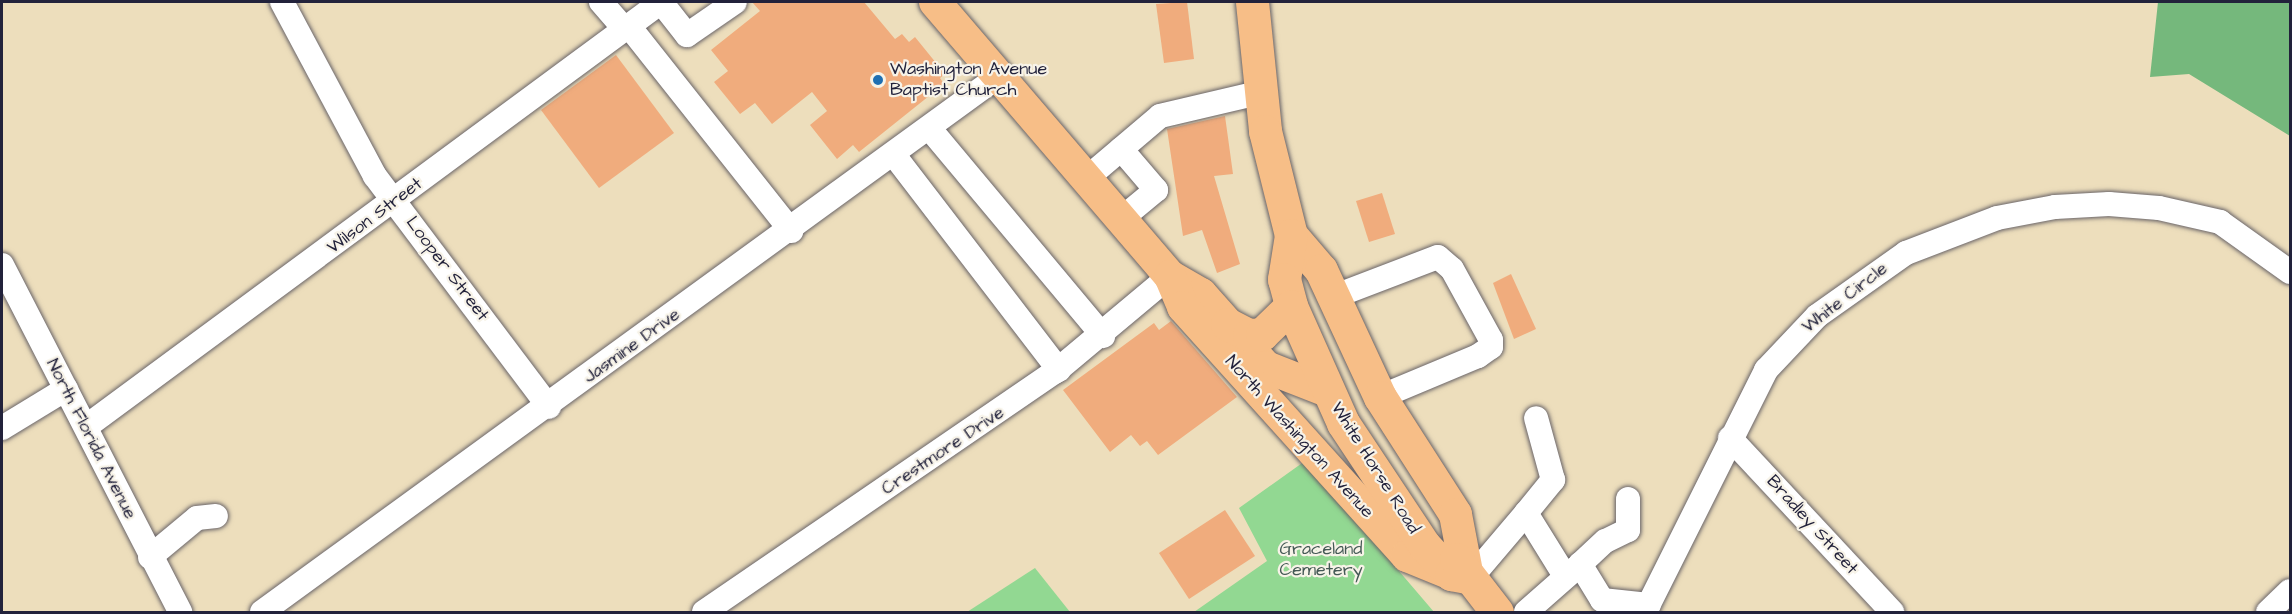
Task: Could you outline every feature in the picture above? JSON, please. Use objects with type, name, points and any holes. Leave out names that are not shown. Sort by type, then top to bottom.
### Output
[{"type":"highway","name":"White Horse Road","points":[[1252,2],[1262,92],[1277,190],[1291,235],[1321,270],[1380,397],[1455,514],[1462,577],[1497,612]]},
{"type":"highway","name":"White Horse Road","points":[[1291,235],[1284,279],[1291,306],[1328,391]]},
{"type":"highway","points":[[1227,324],[1249,335],[1262,334],[1291,306]]},
{"type":"highway","points":[[1328,391],[1360,410],[1462,577]]},
{"type":"main road","name":"North Washington Avenue","points":[[935,2],[1170,276],[1201,294],[1266,366],[1328,391]]},
{"type":"main road","name":"North Washington Avenue","points":[[1170,276],[1182,307],[1407,556],[1462,577]]},
{"type":"street","name":"Looper Street","points":[[282,2],[375,176],[549,407]]},
{"type":"street","points":[[601,2],[626,27],[791,231]]},
{"type":"street","name":"Wilson Street","points":[[87,426],[661,2]]},
{"type":"street","points":[[661,2],[690,35],[735,2]]},
{"type":"street","name":"Jasmine Drive","points":[[262,612],[791,231],[999,76]]},
{"type":"street","points":[[1086,178],[1160,116],[1262,92]]},
{"type":"street","points":[[930,129],[1103,336]]},
{"type":"street","points":[[1121,149],[1156,190],[1121,219]]},
{"type":"street","points":[[894,155],[1059,369]]},
{"type":"street","name":"White Circle","points":[[1647,609],[1730,438],[1766,370],[1817,316],[1906,253],[1997,218],[2074,205],[2159,208],[2237,230],[2290,272]]},
{"type":"street","points":[[1333,297],[1438,257],[1452,269],[1491,340],[1491,347],[1478,356],[1380,397]]},
{"type":"street","name":"North Florida Avenue","points":[[2,265],[87,426],[150,557],[180,612]]},
{"type":"street","name":"Crestmore Drive","points":[[704,612],[1059,369],[1103,336],[1170,276]]},
{"type":"street","points":[[2,428],[66,389]]},
{"type":"street","points":[[1462,577],[1526,513],[1553,480],[1536,418]]},
{"type":"street","name":"Bradley Street","points":[[1730,438],[1892,612]]},
{"type":"street","points":[[1526,612],[1605,541],[1628,530],[1628,499]]},
{"type":"street","points":[[1526,513],[1573,570],[1602,600],[1647,609]]},
{"type":"street","points":[[150,557],[197,518],[216,516]]},
{"type":"street","points":[[2268,612],[2290,591]]},
{"type":"green space","points":[[2158,2],[2290,2],[2290,136],[2189,74],[2150,77]]},
{"type":"green space","name":"Graceland Cemetery","points":[[1305,461],[1434,612],[1194,612],[1267,561],[1239,508]]},
{"type":"green space","points":[[1035,568],[1070,612],[967,612]]},
{"type":"building","name":"Washington Avenue Baptist Church","points":[[752,2],[864,2],[895,39],[902,34],[909,42],[915,37],[945,74],[940,78],[944,84],[859,152],[853,145],[837,159],[810,125],[827,111],[812,92],[772,124],[755,103],[740,114],[714,82],[728,71],[711,50],[760,11]]},
{"type":"building","points":[[1187,2],[1194,59],[1164,63],[1156,4]]},
{"type":"building","points":[[616,55],[674,133],[599,188],[541,110]]},
{"type":"building","points":[[1225,116],[1233,174],[1214,176],[1240,264],[1217,273],[1202,230],[1183,236],[1167,129]]},
{"type":"building","points":[[1382,193],[1395,234],[1369,242],[1356,201]]},
{"type":"building","points":[[1511,274],[1536,329],[1514,339],[1493,283]]},
{"type":"building","points":[[1171,321],[1237,397],[1158,455],[1147,441],[1140,446],[1131,435],[1110,452],[1063,390],[1154,323],[1159,330]]},
{"type":"building","points":[[1225,510],[1255,556],[1189,599],[1159,553]]},
{"type":"place","name":"Washington Avenue Baptist Church","points":[[878,80]]}]
